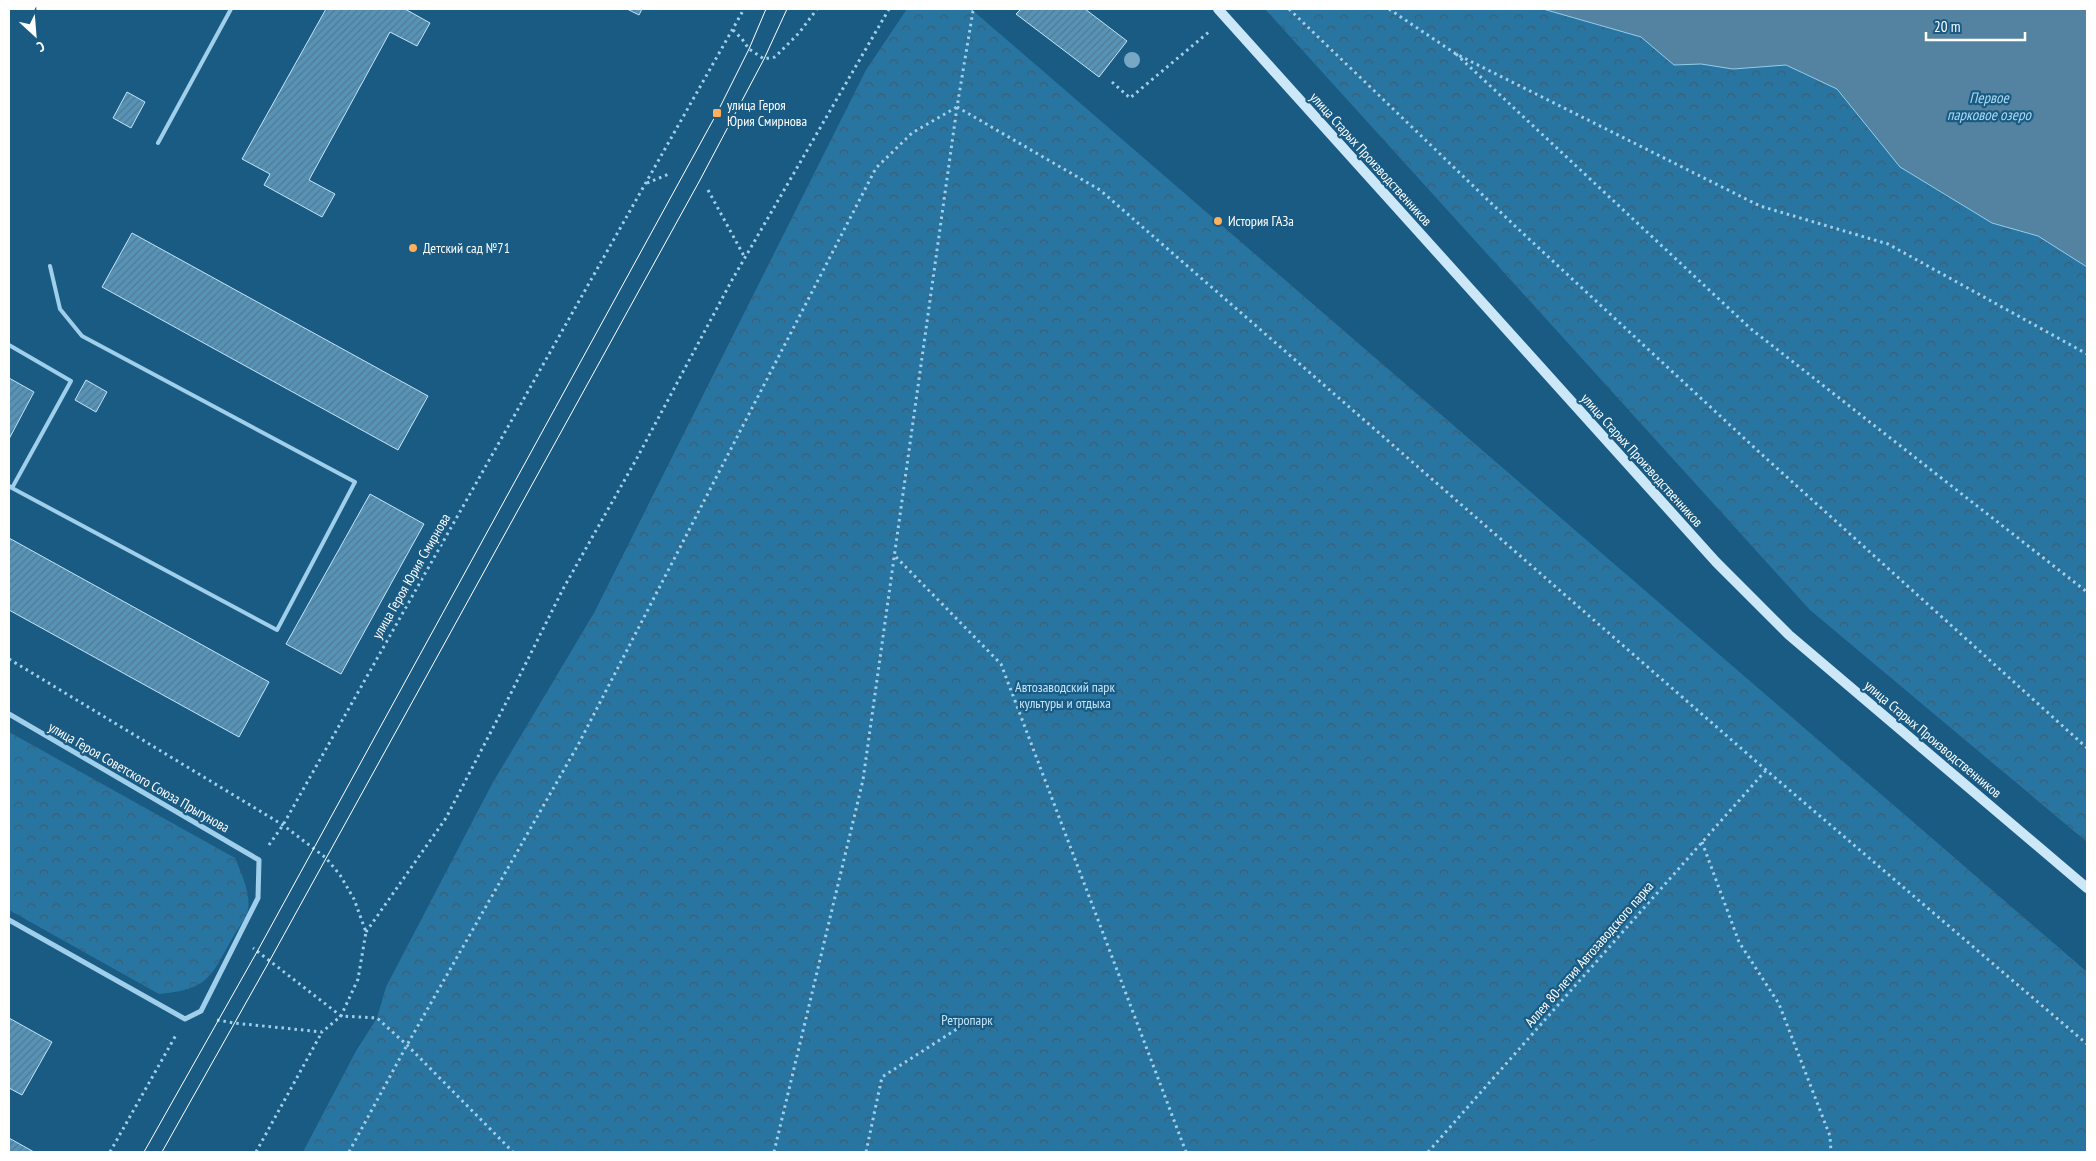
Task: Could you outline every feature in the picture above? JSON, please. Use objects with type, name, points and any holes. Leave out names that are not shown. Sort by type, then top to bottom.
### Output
[{"type":"street","name":"улица Старых Производственников","points":[[1218,9],[1716,562],[1789,635],[2087,888]]},
{"type":"street","name":"улица Героя Советского Союза Прыгунова","points":[[9,714],[259,860]]},
{"type":"street","points":[[9,920],[185,1019],[201,1011],[258,898],[259,860]]},
{"type":"lane","points":[[158,143],[231,9]]},
{"type":"lane","points":[[9,346],[71,381],[10,487],[277,630],[355,482],[82,336],[60,309],[50,266]]},
{"type":"path","name":"улица Героя Юрия Смирнова","points":[[259,860],[283,825],[744,9]]},
{"type":"path","points":[[733,30],[749,49],[764,59],[775,58],[800,33],[817,9]]},
{"type":"path","points":[[732,280],[889,9]]},
{"type":"path","points":[[774,1152],[863,780],[896,557],[957,107],[973,11],[976,9]]},
{"type":"path","points":[[1289,9],[1515,226],[1758,451],[2087,748]]},
{"type":"path","points":[[1389,9],[1456,54],[1760,206],[1888,244],[2087,354]]},
{"type":"path","points":[[1112,82],[1130,98],[1226,18]]},
{"type":"path","points":[[1456,54],[1750,328],[2087,592]]},
{"type":"path","points":[[957,107],[1100,190],[1766,770],[2087,1044]]},
{"type":"path","points":[[349,1152],[407,1045],[578,745],[876,168],[912,133],[957,107]]},
{"type":"path","points":[[647,183],[670,174]]},
{"type":"path","points":[[366,932],[446,818],[563,588],[637,458],[744,256],[708,190]]},
{"type":"path","points":[[896,557],[1001,664],[1186,1152]]},
{"type":"path","name":"Аллея 80-летия Автозаводского парка","points":[[1428,1152],[1766,770]]},
{"type":"path","points":[[1702,842],[1740,942],[1778,1004],[1830,1136],[1831,1152]]},
{"type":"path","points":[[238,940],[258,950],[341,1016],[322,1032],[256,1152]]},
{"type":"path","points":[[201,1011],[219,1020],[234,1023],[322,1032]]},
{"type":"path","points":[[378,1018],[513,1152]]},
{"type":"path","points":[[110,1152],[185,1019]]},
{"type":"path","points":[[866,1152],[882,1077],[960,1027]]},
{"type":"green space","name":"Автозаводский парк культуры и отдыха","points":[[907,9],[971,9],[2087,972],[2087,1152],[303,1152],[356,1051],[377,1018],[386,987],[492,784],[594,613],[866,70]]},
{"type":"green space","points":[[1265,9],[2087,9],[2087,842],[1810,610]]},
{"type":"green space","points":[[9,732],[235,858],[247,890],[248,910],[213,972],[206,979],[188,989],[159,994],[9,910]]},
{"type":"green space","points":[[1615,1133],[1677,1135],[1702,1152],[1562,1152]]},
{"type":"water","name":"Первое парковое озеро","points":[[1543,9],[2087,9],[2087,267],[2038,236],[1992,223],[1900,167],[1837,89],[1786,65],[1733,69],[1701,64],[1674,65],[1641,37]]},
{"type":"building","points":[[326,9],[405,9],[430,23],[417,46],[390,32],[309,180],[335,194],[322,217],[264,185],[270,174],[242,159]]},
{"type":"building","points":[[627,9],[642,9],[639,15]]},
{"type":"building","points":[[1021,9],[1085,9],[1127,41],[1099,77],[1016,14]]},
{"type":"building","points":[[127,92],[145,102],[131,128],[113,118]]},
{"type":"building","points":[[132,233],[428,396],[398,450],[102,287]]},
{"type":"building","points":[[9,378],[34,392],[9,439]]},
{"type":"building","points":[[86,380],[107,392],[96,412],[75,400]]},
{"type":"building","points":[[370,494],[424,524],[341,674],[286,644]]},
{"type":"building","points":[[9,538],[269,682],[239,737],[9,610]]},
{"type":"building","points":[[9,1018],[52,1042],[22,1095],[9,1088]]},
{"type":"building","points":[[9,1138],[34,1152],[9,1152]]},
{"type":"tram line","points":[[144,1152],[258,950],[717,113],[749,49],[766,9]]},
{"type":"tram line","points":[[162,1152],[270,960],[700,180],[764,59],[787,9]]},
{"type":"place","name":"улица Героя Юрия Смирнова","points":[[717,113]]},
{"type":"place","name":"История ГАЗа","points":[[1218,221]]},
{"type":"place","name":"Детский сад №71","points":[[413,248]]},
{"type":"park label","name":"Ретропарк","points":[[967,1020]]}]
